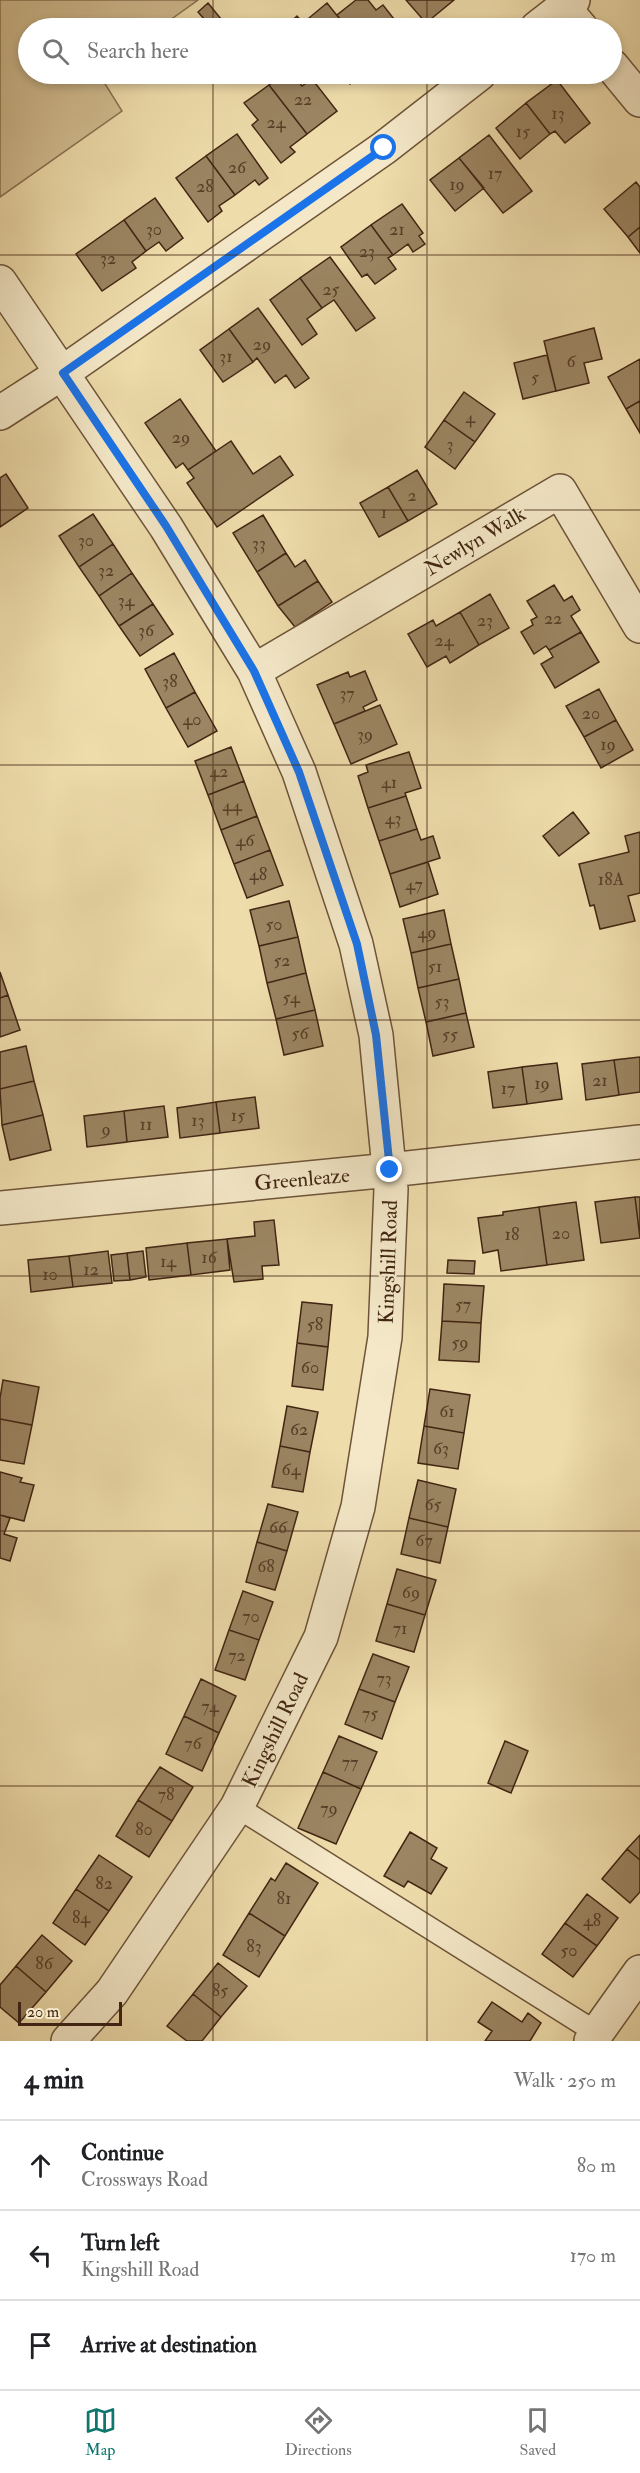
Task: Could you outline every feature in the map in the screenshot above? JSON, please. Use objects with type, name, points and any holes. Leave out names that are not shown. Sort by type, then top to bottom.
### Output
[{"type":"street","points":[[622,78],[640,100]]},
{"type":"street","points":[[0,413],[63,373],[384,148],[466,84]]},
{"type":"street","name":"Kingshill Road","points":[[0,282],[166,526],[254,671],[299,772],[357,944],[376,1035],[390,1170],[386,1337],[358,1507],[321,1637],[237,1808],[112,1992],[68,2041]]},
{"type":"street","name":"Newlyn Walk","points":[[254,671],[560,491],[640,626]]},
{"type":"street","name":"Greenleaze","points":[[0,1208],[390,1170],[640,1142]]},
{"type":"street","points":[[594,2037],[640,1972]]},
{"type":"lane","points":[[237,1808],[594,2037]]},
{"type":"shaded area","points":[[0,0],[198,0],[173,18],[18,18],[18,84],[105,84],[122,111],[0,197]]},
{"type":"building","points":[[356,0],[368,0],[376,10],[383,5],[393,18],[339,18],[337,15]]},
{"type":"building","points":[[406,0],[454,0],[432,18],[422,18]]},
{"type":"building","points":[[208,3],[220,18],[203,18],[198,12]]},
{"type":"building","points":[[327,3],[339,18],[309,18]]},
{"type":"building","points":[[316,84],[337,111],[307,134],[269,85]]},
{"type":"building","points":[[552,84],[560,84],[590,123],[565,143],[555,131],[550,134],[526,103]]},
{"type":"building","points":[[269,85],[307,134],[290,147],[295,152],[281,163],[252,125],[258,120],[244,103]]},
{"type":"building","points":[[526,103],[550,134],[520,159],[496,128]]},
{"type":"building","points":[[237,134],[268,178],[259,185],[255,180],[235,195],[206,156]]},
{"type":"building","points":[[489,135],[532,191],[503,213],[459,158]]},
{"type":"building","points":[[206,156],[235,195],[219,206],[222,211],[208,222],[176,178]]},
{"type":"building","points":[[459,158],[484,188],[455,211],[430,180]]},
{"type":"building","points":[[636,182],[640,187],[640,227],[628,237],[604,209]]},
{"type":"building","points":[[155,198],[183,238],[166,251],[159,242],[146,251],[124,220]]},
{"type":"building","points":[[402,204],[423,233],[419,236],[425,244],[413,252],[408,244],[393,255],[371,225]]},
{"type":"building","points":[[124,220],[146,251],[132,262],[136,268],[102,291],[76,254]]},
{"type":"building","points":[[371,225],[393,255],[388,258],[396,269],[375,284],[367,274],[362,277],[341,247]]},
{"type":"building","points":[[640,227],[640,253],[628,237]]},
{"type":"building","points":[[330,257],[375,318],[356,331],[334,300],[322,308],[300,278]]},
{"type":"building","points":[[300,278],[322,308],[307,319],[317,334],[302,345],[270,300]]},
{"type":"building","points":[[258,308],[309,378],[295,388],[286,375],[275,383],[257,358],[253,362],[229,329]]},
{"type":"building","points":[[594,328],[602,359],[584,363],[589,383],[556,391],[544,341]]},
{"type":"building","points":[[229,329],[253,362],[223,382],[200,350]]},
{"type":"building","points":[[547,355],[556,391],[523,399],[514,363]]},
{"type":"building","points":[[640,359],[640,401],[626,409],[608,377]]},
{"type":"building","points":[[464,392],[495,414],[475,442],[444,420]]},
{"type":"building","points":[[180,399],[216,451],[188,470],[183,463],[176,468],[145,423]]},
{"type":"building","points":[[640,401],[640,433],[626,409]]},
{"type":"building","points":[[444,420],[475,442],[455,469],[425,447]]},
{"type":"building","points":[[231,441],[253,474],[280,456],[293,475],[217,527],[187,483],[194,478],[188,470]]},
{"type":"building","points":[[417,470],[437,504],[408,521],[388,487]]},
{"type":"building","points":[[6,474],[28,508],[0,527],[0,478]]},
{"type":"building","points":[[388,487],[408,521],[379,537],[360,503]]},
{"type":"building","points":[[93,514],[113,544],[79,567],[59,536]]},
{"type":"building","points":[[263,515],[286,553],[257,572],[233,533]]},
{"type":"building","points":[[113,544],[132,573],[99,596],[79,567]]},
{"type":"building","points":[[286,553],[295,567],[305,560],[318,581],[278,606],[257,572]]},
{"type":"building","points":[[132,573],[153,604],[119,626],[99,596]]},
{"type":"building","points":[[318,581],[332,602],[295,627],[278,606]]},
{"type":"building","points":[[554,585],[564,601],[572,596],[580,610],[571,616],[581,632],[549,650],[546,646],[534,654],[521,632],[533,625],[531,620],[537,617],[527,601]]},
{"type":"building","points":[[490,594],[509,628],[479,645],[460,612]]},
{"type":"building","points":[[153,604],[173,634],[140,656],[119,626]]},
{"type":"building","points":[[460,612],[479,645],[450,663],[446,656],[427,667],[408,634],[433,620],[436,626]]},
{"type":"building","points":[[581,632],[599,662],[555,688],[541,664],[553,657],[549,650]]},
{"type":"building","points":[[174,653],[195,692],[166,708],[145,669]]},
{"type":"building","points":[[365,671],[377,700],[363,707],[365,711],[334,724],[317,685],[348,672],[350,677]]},
{"type":"building","points":[[599,689],[616,720],[584,737],[566,706]]},
{"type":"building","points":[[195,692],[217,731],[188,747],[166,708]]},
{"type":"building","points":[[380,705],[397,744],[351,764],[334,724]]},
{"type":"building","points":[[616,720],[633,750],[601,768],[584,737]]},
{"type":"building","points":[[231,747],[244,781],[208,795],[195,761]]},
{"type":"building","points":[[409,752],[421,788],[405,793],[406,796],[368,808],[358,776],[368,772],[366,765]]},
{"type":"building","points":[[244,781],[257,816],[221,830],[208,795]]},
{"type":"building","points":[[406,796],[417,829],[379,841],[368,808]]},
{"type":"building","points":[[573,812],[589,833],[559,856],[543,836]]},
{"type":"building","points":[[257,816],[270,850],[234,864],[221,830]]},
{"type":"building","points":[[417,829],[421,840],[433,836],[440,858],[390,874],[379,841]]},
{"type":"building","points":[[640,832],[640,893],[628,896],[635,921],[600,929],[594,905],[590,906],[579,864],[629,852],[625,836]]},
{"type":"building","points":[[270,850],[283,885],[247,898],[234,864]]},
{"type":"building","points":[[428,862],[438,894],[400,907],[390,874]]},
{"type":"building","points":[[289,901],[298,937],[259,946],[250,910]]},
{"type":"building","points":[[444,910],[451,944],[411,953],[403,919]]},
{"type":"building","points":[[298,937],[306,973],[267,983],[259,946]]},
{"type":"building","points":[[451,944],[459,979],[418,988],[411,953]]},
{"type":"building","points":[[0,972],[8,995],[0,998]]},
{"type":"building","points":[[306,973],[315,1010],[276,1019],[267,983]]},
{"type":"building","points":[[459,979],[466,1013],[426,1022],[418,988]]},
{"type":"building","points":[[8,995],[20,1030],[0,1037],[0,998]]},
{"type":"building","points":[[315,1010],[323,1046],[284,1055],[276,1019]]},
{"type":"building","points":[[466,1013],[474,1047],[433,1056],[426,1022]]},
{"type":"building","points":[[26,1046],[34,1081],[0,1089],[0,1052]]},
{"type":"building","points":[[640,1057],[640,1092],[619,1095],[614,1060]]},
{"type":"building","points":[[614,1060],[619,1095],[586,1100],[582,1064]]},
{"type":"building","points":[[557,1063],[562,1099],[527,1104],[522,1067]]},
{"type":"building","points":[[522,1067],[527,1104],[493,1108],[488,1072]]},
{"type":"building","points":[[34,1081],[43,1115],[2,1125],[0,1089]]},
{"type":"building","points":[[255,1097],[259,1128],[220,1133],[216,1102]]},
{"type":"building","points":[[216,1102],[220,1133],[180,1138],[177,1108]]},
{"type":"building","points":[[164,1106],[168,1137],[127,1142],[124,1111]]},
{"type":"building","points":[[124,1111],[127,1142],[87,1147],[84,1116]]},
{"type":"building","points":[[43,1115],[51,1150],[10,1160],[2,1125]]},
{"type":"building","points":[[635,1197],[640,1197],[640,1238]]},
{"type":"building","points":[[635,1197],[640,1238],[601,1243],[595,1202]]},
{"type":"building","points":[[576,1202],[584,1260],[547,1265],[539,1207]]},
{"type":"building","points":[[539,1207],[547,1265],[501,1271],[498,1250],[483,1253],[478,1218]]},
{"type":"building","points":[[274,1220],[279,1265],[262,1266],[263,1279],[234,1282],[227,1239],[255,1236],[254,1222]]},
{"type":"building","points":[[227,1239],[230,1270],[191,1275],[187,1243]]},
{"type":"building","points":[[187,1243],[191,1275],[149,1280],[146,1248]]},
{"type":"building","points":[[108,1251],[112,1283],[73,1287],[69,1256]]},
{"type":"building","points":[[143,1251],[146,1277],[130,1280],[127,1253]]},
{"type":"building","points":[[127,1253],[130,1280],[114,1281],[111,1255]]},
{"type":"building","points":[[69,1256],[73,1287],[31,1292],[28,1260]]},
{"type":"building","points":[[448,1260],[475,1261],[474,1274],[447,1273]]},
{"type":"building","points":[[444,1284],[484,1286],[481,1323],[442,1321]]},
{"type":"building","points":[[302,1302],[332,1305],[328,1347],[297,1343]]},
{"type":"building","points":[[442,1321],[481,1323],[479,1362],[439,1360]]},
{"type":"building","points":[[297,1343],[328,1347],[323,1390],[292,1386]]},
{"type":"building","points":[[3,1380],[39,1387],[32,1425],[0,1419]]},
{"type":"building","points":[[430,1389],[470,1395],[464,1433],[424,1426]]},
{"type":"building","points":[[287,1406],[318,1412],[310,1452],[280,1446]]},
{"type":"building","points":[[0,1419],[32,1425],[24,1464],[0,1460]]},
{"type":"building","points":[[424,1426],[464,1433],[458,1469],[418,1463]]},
{"type":"building","points":[[280,1446],[310,1452],[303,1492],[272,1487]]},
{"type":"building","points":[[0,1472],[22,1478],[20,1482],[34,1485],[24,1521],[0,1515]]},
{"type":"building","points":[[418,1480],[456,1489],[448,1527],[409,1518]]},
{"type":"building","points":[[268,1504],[298,1512],[287,1551],[257,1542]]},
{"type":"building","points":[[0,1515],[10,1518],[4,1534],[17,1538],[10,1561],[0,1558]]},
{"type":"building","points":[[409,1518],[448,1527],[440,1563],[401,1554]]},
{"type":"building","points":[[257,1542],[287,1551],[275,1590],[246,1582]]},
{"type":"building","points":[[397,1569],[436,1580],[425,1615],[387,1604]]},
{"type":"building","points":[[243,1591],[273,1602],[259,1640],[229,1630]]},
{"type":"building","points":[[387,1604],[425,1615],[414,1652],[376,1641]]},
{"type":"building","points":[[229,1630],[259,1640],[245,1680],[215,1670]]},
{"type":"building","points":[[373,1654],[409,1667],[395,1702],[359,1689]]},
{"type":"building","points":[[201,1679],[236,1696],[219,1733],[184,1716]]},
{"type":"building","points":[[359,1689],[395,1702],[382,1739],[345,1724]]},
{"type":"building","points":[[184,1716],[219,1733],[202,1771],[166,1754]]},
{"type":"building","points":[[339,1736],[377,1752],[361,1789],[323,1772]]},
{"type":"building","points":[[505,1741],[528,1751],[511,1793],[488,1783]]},
{"type":"building","points":[[160,1767],[193,1787],[172,1821],[138,1800]]},
{"type":"building","points":[[323,1772],[361,1789],[336,1844],[298,1828]]},
{"type":"building","points":[[138,1800],[172,1821],[149,1857],[116,1836]]},
{"type":"building","points":[[410,1832],[437,1848],[431,1859],[447,1868],[431,1894],[408,1881],[404,1887],[384,1876]]},
{"type":"building","points":[[640,1835],[640,1860],[627,1849]]},
{"type":"building","points":[[627,1849],[640,1860],[640,1892],[630,1903],[602,1879]]},
{"type":"building","points":[[99,1855],[132,1877],[109,1911],[76,1889]]},
{"type":"building","points":[[286,1863],[318,1883],[285,1936],[249,1913],[271,1878],[275,1881]]},
{"type":"building","points":[[76,1889],[109,1911],[85,1945],[53,1923]]},
{"type":"building","points":[[587,1894],[618,1918],[597,1946],[565,1923]]},
{"type":"building","points":[[249,1913],[285,1936],[259,1977],[223,1955]]},
{"type":"building","points":[[565,1923],[597,1946],[573,1977],[542,1954]]},
{"type":"building","points":[[42,1935],[72,1961],[46,1992],[16,1966]]},
{"type":"building","points":[[218,1963],[247,1986],[221,2017],[193,1994]]},
{"type":"building","points":[[16,1966],[46,1992],[19,2023],[0,2007],[0,1985]]},
{"type":"building","points":[[193,1994],[221,2017],[202,2041],[187,2041],[167,2026]]},
{"type":"building","points":[[492,2002],[522,2022],[528,2013],[541,2023],[530,2041],[485,2041],[492,2031],[478,2022]]},
{"type":"route","points":[[384,148],[63,373],[166,526],[254,671],[299,772],[357,944],[376,1035],[390,1170]]}]
